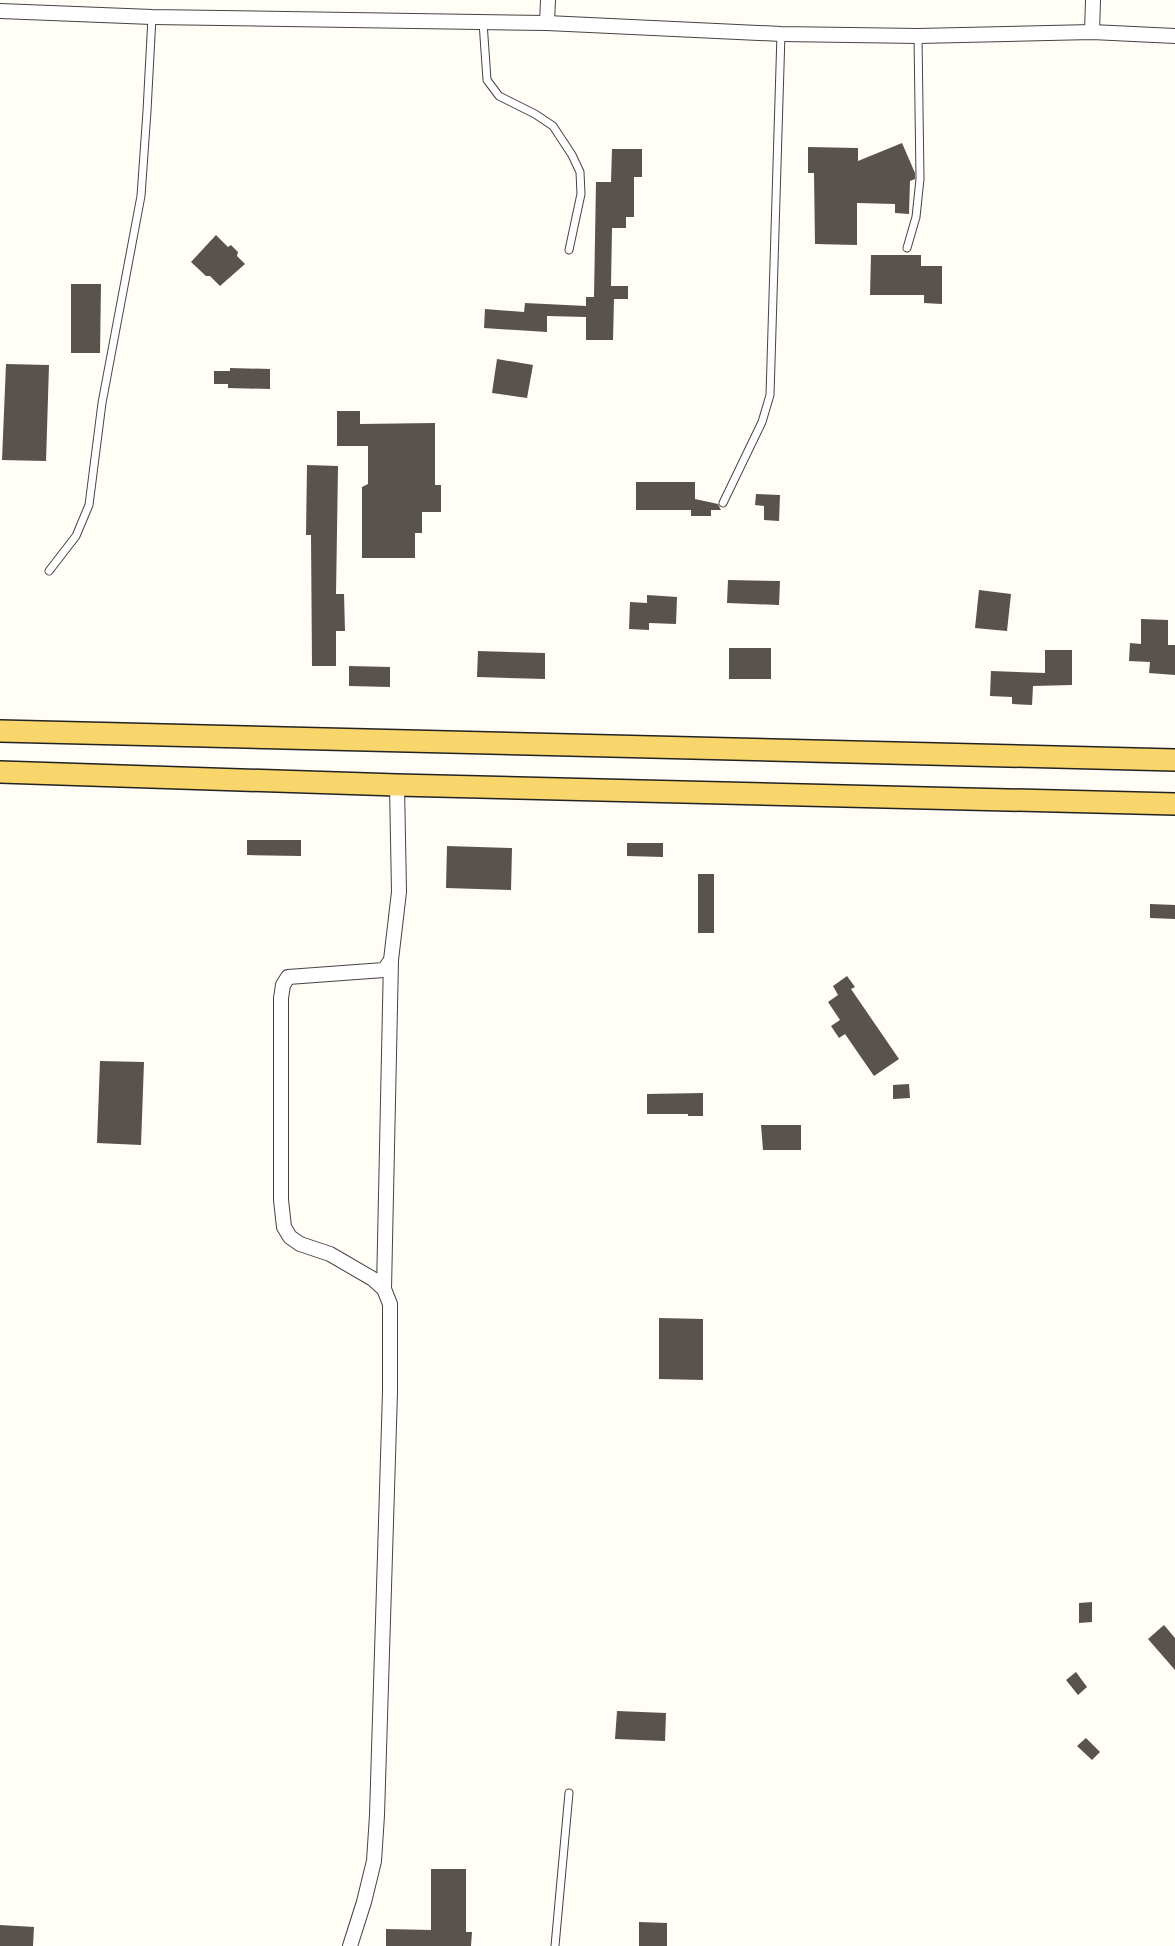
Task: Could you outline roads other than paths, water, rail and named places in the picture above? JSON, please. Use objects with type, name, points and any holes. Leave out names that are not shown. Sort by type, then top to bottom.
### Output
[{"type":"main road","points":[[0,731],[1175,760]]},
{"type":"main road","points":[[0,772],[397,785],[1175,804]]},
{"type":"street","points":[[547,23],[548,0]]},
{"type":"street","points":[[1092,32],[1093,0]]},
{"type":"street","points":[[0,11],[152,16],[547,23],[781,34],[918,36],[1092,32],[1175,36]]},
{"type":"street","points":[[350,1946],[364,1902],[374,1861],[378,1815],[390,1392],[390,1304],[384,1288],[391,960],[399,892],[397,785]]},
{"type":"street","points":[[384,1288],[373,1279],[330,1254],[300,1244],[290,1237],[284,1227],[281,1200],[281,1017],[282,985],[288,977],[384,970],[391,960]]},
{"type":"lane","points":[[49,572],[76,536],[89,505],[102,403],[141,196],[152,16]]},
{"type":"lane","points":[[483,22],[487,80],[499,96],[535,114],[553,126],[572,155],[580,172],[581,194],[569,250]]},
{"type":"lane","points":[[723,503],[762,422],[770,395],[781,34]]},
{"type":"lane","points":[[907,248],[916,217],[920,179],[918,36]]},
{"type":"lane","points":[[555,1946],[569,1793]]}]
